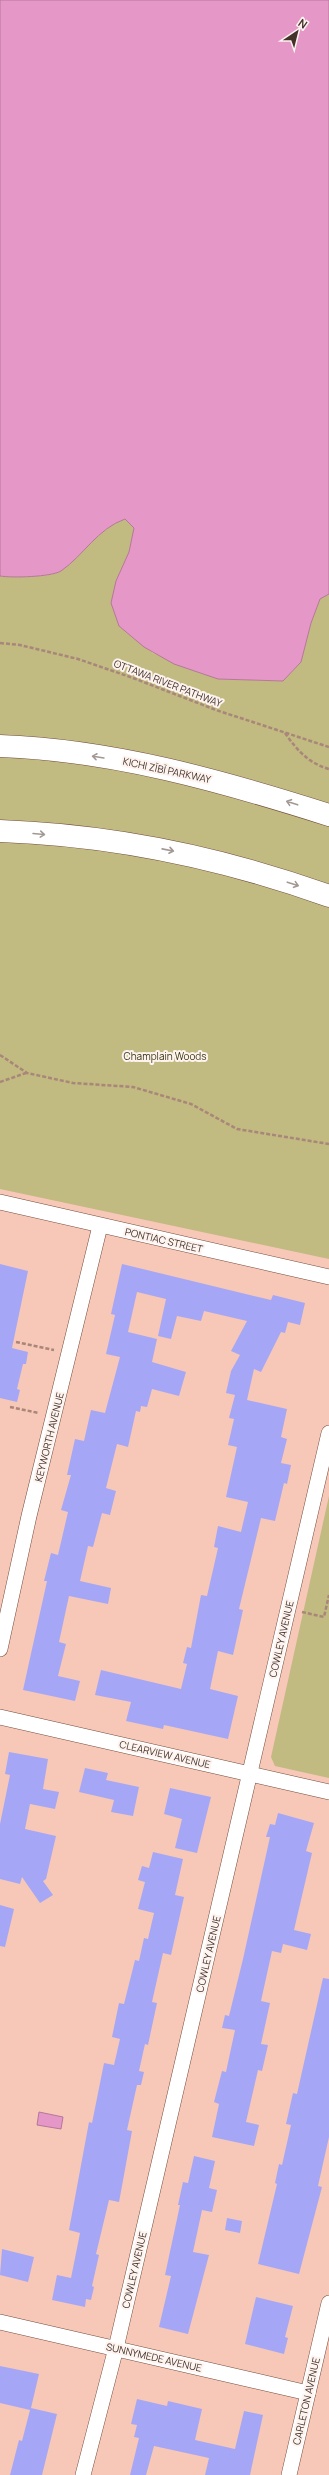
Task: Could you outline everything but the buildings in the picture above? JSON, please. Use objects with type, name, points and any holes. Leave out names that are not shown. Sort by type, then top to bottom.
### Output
[{"type":"highway","name":"KICHI ZĪBĪ PARKWAY","points":[[0,746],[55,750],[172,770],[266,795],[329,815]]},
{"type":"highway","points":[[0,831],[96,839],[172,851],[263,874],[329,896]]},
{"type":"street","name":"PONTIAC STREET","points":[[0,1202],[329,1277]]},
{"type":"street","name":"KEYWORTH AVENUE","points":[[0,1649],[29,1516],[100,1226]]},
{"type":"street","name":"COWLEY AVENUE","points":[[83,2475],[116,2348],[329,1433]]},
{"type":"street","name":"CLEARVIEW AVENUE","points":[[0,1717],[329,1792]]},
{"type":"street","name":"CARLETON AVENUE","points":[[289,2475],[329,2303]]},
{"type":"street","name":"SUNNYMEDE AVENUE","points":[[0,2322],[308,2393]]},
{"type":"path","name":"OTTAWA RIVER PATHWAY","points":[[0,643],[20,645],[78,659],[133,678],[216,710],[329,747]]},
{"type":"path","points":[[285,732],[296,748],[308,759],[329,769]]},
{"type":"path","points":[[0,1055],[27,1073],[73,1083],[133,1087],[191,1104],[237,1128],[329,1144]]},
{"type":"path","points":[[0,1082],[27,1073]]},
{"type":"path","points":[[16,1342],[69,1354]]},
{"type":"path","points":[[10,1407],[40,1413]]},
{"type":"path","points":[[288,1609],[324,1617],[329,1595]]},
{"type":"green space","name":"Champlain Woods","points":[[125,519],[134,528],[129,552],[116,581],[119,626],[153,653],[218,679],[283,681],[301,662],[311,623],[320,598],[329,594],[329,1259],[0,1189],[0,576],[40,576],[61,571],[99,535],[115,523]]},
{"type":"green space","points":[[329,1496],[329,1778],[275,1766],[271,1757]]},
{"type":"shaded area","points":[[0,0],[329,0],[329,594],[320,599],[311,623],[301,662],[283,681],[218,679],[174,664],[144,647],[119,626],[111,603],[116,581],[129,552],[134,528],[125,519],[106,529],[61,571],[40,576],[0,576]]},
{"type":"shaded area","points":[[39,2112],[63,2117],[61,2129],[37,2125]]}]
